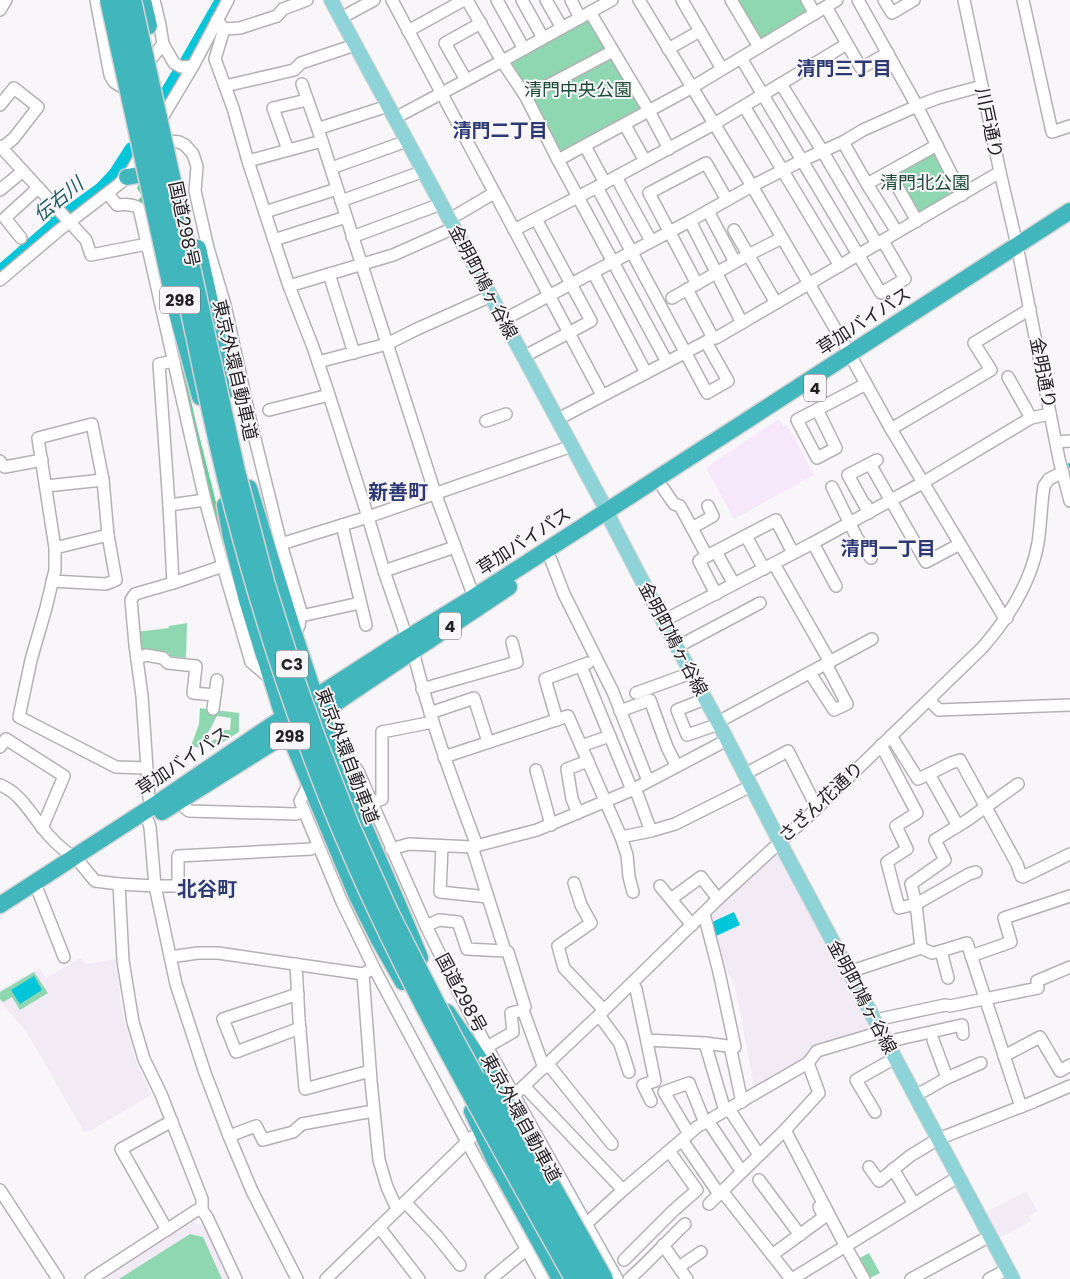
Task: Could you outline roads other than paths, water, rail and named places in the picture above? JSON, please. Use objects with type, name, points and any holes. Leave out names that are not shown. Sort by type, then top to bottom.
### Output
[{"type":"highway","points":[[108,0],[175,306],[206,421]]},
{"type":"highway","name":"国道298号","points":[[114,0],[206,421],[240,556],[271,659]]},
{"type":"highway","name":"東京外環自動車道","points":[[120,0],[232,506],[261,609],[291,702],[323,789],[381,923],[444,1045],[573,1279]]},
{"type":"highway","name":"東京外環自動車道","points":[[133,0],[240,481],[267,585],[298,684],[351,826],[391,914],[452,1033],[588,1279]]},
{"type":"highway","name":"国道298号","points":[[138,0],[243,469],[291,636],[360,817],[426,971]]},
{"type":"highway","points":[[143,0],[218,337],[231,417]]},
{"type":"highway","points":[[126,177],[138,175],[153,177]]},
{"type":"highway","name":"草加バイパス","points":[[1018,251],[1070,211]]},
{"type":"highway","name":"草加バイパス","points":[[150,813],[181,800],[289,733],[321,712],[474,597],[609,516],[1018,251],[1070,223]]},
{"type":"highway","name":"草加バイパス","points":[[0,905],[77,860],[150,813],[315,697],[410,644],[551,560],[609,516],[663,488],[852,358]]},
{"type":"highway","name":"298","points":[[220,475],[231,537],[242,582],[271,679],[289,733],[312,783],[356,894],[378,938],[567,1279]]},
{"type":"highway","name":"国道298号","points":[[336,770],[359,828],[426,971],[595,1279]]},
{"type":"highway","name":"草加バイパス","points":[[0,915],[38,891],[77,860]]},
{"type":"highway","points":[[447,1012],[491,1076],[605,1279]]},
{"type":"highway","points":[[466,1098],[495,1161],[560,1279]]},
{"type":"main road","name":"金明町鳩ヶ谷線","points":[[331,0],[558,419],[780,842],[1011,1274]]},
{"type":"street","points":[[0,10],[6,0]]},
{"type":"street","points":[[96,0],[110,74],[114,82],[135,95]]},
{"type":"street","points":[[154,0],[163,44],[174,63],[181,67],[193,66]]},
{"type":"street","points":[[228,0],[220,24],[215,59],[274,240],[318,362],[384,571],[410,644],[422,689],[474,847],[505,951],[508,952],[525,1007],[523,1010],[536,1050],[546,1066],[612,1144]]},
{"type":"street","points":[[220,24],[240,28],[277,16],[282,9],[307,0]]},
{"type":"street","points":[[341,18],[374,0]]},
{"type":"street","points":[[392,0],[602,395]]},
{"type":"street","points":[[408,31],[466,0],[526,97],[612,262],[667,362]]},
{"type":"street","points":[[497,0],[524,49]]},
{"type":"street","points":[[522,0],[543,38]]},
{"type":"street","points":[[546,0],[562,28]]},
{"type":"street","points":[[571,0],[613,51],[669,148]]},
{"type":"street","points":[[639,0],[752,186],[891,428],[1006,618]]},
{"type":"street","points":[[682,0],[722,69]]},
{"type":"street","points":[[732,0],[759,46]]},
{"type":"street","points":[[806,0],[815,14]]},
{"type":"street","points":[[858,0],[917,106],[962,194]]},
{"type":"street","points":[[884,0],[892,13],[914,0]]},
{"type":"street","name":"川戸通り","points":[[964,0],[1018,251]]},
{"type":"street","points":[[1023,0],[1052,132],[1070,126]]},
{"type":"street","points":[[323,127],[392,112],[441,93],[562,28],[607,1]]},
{"type":"street","points":[[558,160],[691,88],[832,2],[847,44],[861,68],[888,53]]},
{"type":"street","points":[[466,80],[445,43],[481,23]]},
{"type":"street","points":[[0,280],[68,220],[108,194],[126,177],[220,24]]},
{"type":"street","points":[[668,49],[700,31]]},
{"type":"street","points":[[152,59],[163,44]]},
{"type":"street","points":[[514,230],[714,124],[847,44]]},
{"type":"street","points":[[225,86],[294,70],[301,63],[355,45]]},
{"type":"street","points":[[526,97],[613,51]]},
{"type":"street","points":[[741,58],[881,293],[889,289],[905,279],[822,152],[781,84]]},
{"type":"street","points":[[302,84],[435,493],[474,597]]},
{"type":"street","points":[[503,320],[752,186],[843,142],[863,130],[938,98],[982,86]]},
{"type":"street","points":[[0,105],[14,88],[38,108],[14,138],[1,147],[86,240],[91,255],[147,244]]},
{"type":"street","points":[[288,150],[273,108],[307,100]]},
{"type":"street","points":[[744,106],[840,266]]},
{"type":"street","points":[[625,125],[645,161]]},
{"type":"street","points":[[170,141],[185,145],[193,154],[197,167],[196,191],[208,248],[224,305],[251,424],[301,616],[299,626],[291,636]]},
{"type":"street","points":[[248,161],[322,141]]},
{"type":"street","points":[[337,166],[408,141]]},
{"type":"street","points":[[843,142],[897,232]]},
{"type":"street","points":[[867,184],[937,145]]},
{"type":"street","points":[[585,146],[631,251],[707,393],[728,381],[710,340],[692,286],[670,231],[650,193],[706,163],[727,200]]},
{"type":"street","points":[[0,190],[23,171]]},
{"type":"street","points":[[341,201],[424,171]]},
{"type":"street","points":[[888,172],[917,221]]},
{"type":"street","points":[[558,419],[716,338],[1000,172]]},
{"type":"street","points":[[616,177],[651,241]]},
{"type":"street","points":[[21,238],[5,218],[38,188]]},
{"type":"street","points":[[265,212],[337,189]]},
{"type":"street","points":[[290,286],[393,255],[452,224],[494,193]]},
{"type":"street","points":[[108,194],[117,205],[134,205],[139,208],[205,500],[223,566],[251,662],[271,679]]},
{"type":"street","points":[[352,236],[441,204]]},
{"type":"street","points":[[708,211],[735,262]]},
{"type":"street","points":[[274,240],[346,217]]},
{"type":"street","points":[[523,357],[591,321],[536,218]]},
{"type":"street","points":[[690,221],[742,323]]},
{"type":"street","points":[[734,230],[776,303]]},
{"type":"street","points":[[672,298],[782,238]]},
{"type":"street","name":"金明通り","points":[[1018,251],[1062,472],[1070,501]]},
{"type":"street","points":[[593,272],[646,373]]},
{"type":"street","points":[[329,274],[354,353]]},
{"type":"street","points":[[318,362],[387,344],[490,296]]},
{"type":"street","points":[[891,428],[991,370],[974,343],[1030,309]]},
{"type":"street","points":[[173,583],[159,364],[174,361]]},
{"type":"street","points":[[1008,377],[1031,418]]},
{"type":"street","points":[[817,410],[866,384]]},
{"type":"street","points":[[269,410],[329,395]]},
{"type":"street","points":[[486,421],[506,414]]},
{"type":"street","points":[[664,622],[890,501],[1031,418],[1050,414]]},
{"type":"street","points":[[52,581],[106,584],[116,580],[108,535],[103,480],[92,424],[38,438],[55,548],[55,570],[52,581],[31,660],[19,717],[116,767],[146,768]]},
{"type":"street","points":[[1056,442],[1070,441]]},
{"type":"street","points":[[282,544],[368,517],[572,446]]},
{"type":"street","points":[[0,461],[5,467],[42,460]]},
{"type":"street","points":[[869,512],[848,475],[874,462],[890,501],[926,562],[960,544]]},
{"type":"street","name":"さざん花通り","points":[[512,1098],[983,647],[1006,618],[1021,594],[1036,555],[1044,486],[1049,479],[1062,472]]},
{"type":"street","points":[[46,486],[103,480]]},
{"type":"street","points":[[832,487],[857,538],[871,558]]},
{"type":"street","points":[[663,488],[674,504],[680,506],[692,528],[734,584]]},
{"type":"street","points":[[169,505],[205,500]]},
{"type":"street","points":[[692,528],[712,516],[708,506]]},
{"type":"street","points":[[716,594],[698,561],[776,520],[793,553]]},
{"type":"street","points":[[342,525],[366,624]]},
{"type":"street","points":[[55,548],[108,535]]},
{"type":"street","points":[[746,536],[769,566],[828,663],[847,704],[834,710],[810,673]]},
{"type":"street","points":[[813,543],[836,586]]},
{"type":"street","points":[[384,571],[455,547]]},
{"type":"street","points":[[551,560],[564,594],[613,692],[648,781]]},
{"type":"street","points":[[223,566],[135,594],[131,600],[142,696],[155,886],[178,993],[205,1072],[252,1190],[297,1279]]},
{"type":"street","points":[[301,616],[360,603]]},
{"type":"street","points":[[677,647],[760,603]]},
{"type":"street","points":[[705,699],[677,710],[686,735],[718,723],[872,639]]},
{"type":"street","points":[[422,689],[517,662],[512,642]]},
{"type":"street","points":[[137,658],[146,656],[163,658],[168,663],[200,667],[193,693],[215,696]]},
{"type":"street","points":[[557,720],[545,679],[597,660]]},
{"type":"street","points":[[581,666],[651,831]]},
{"type":"street","points":[[636,693],[691,673]]},
{"type":"street","points":[[214,709],[217,680]]},
{"type":"street","points":[[372,803],[382,799],[382,732],[431,717],[474,698],[488,742]]},
{"type":"street","points":[[620,712],[650,700],[676,766]]},
{"type":"street","points":[[928,700],[939,710],[1070,705]]},
{"type":"street","points":[[444,757],[568,716],[628,855],[629,877],[633,892]]},
{"type":"street","points":[[581,746],[610,736]]},
{"type":"street","points":[[891,736],[918,779],[960,760],[1017,864],[1021,876],[1023,877],[1070,854]]},
{"type":"street","points":[[0,747],[6,739],[64,776],[42,828]]},
{"type":"street","points":[[392,849],[409,844],[474,847],[537,830],[633,789],[727,740]]},
{"type":"street","points":[[881,745],[917,813],[896,826],[906,849],[888,862],[899,908],[916,904],[969,874],[976,872]]},
{"type":"street","points":[[621,837],[675,824],[748,780],[788,750],[817,808]]},
{"type":"street","points":[[334,751],[352,762],[358,771],[426,926],[512,1098],[617,1279]]},
{"type":"street","points":[[578,814],[572,799],[567,769],[588,761]]},
{"type":"street","points":[[536,770],[551,825]]},
{"type":"street","points":[[929,774],[958,826]]},
{"type":"street","points":[[312,783],[300,801],[342,902],[374,968],[471,1138],[544,1279]]},
{"type":"street","points":[[921,948],[916,904],[911,884],[945,860],[935,840],[1018,784]]},
{"type":"street","points":[[0,785],[6,787],[18,798],[42,828],[77,860],[95,881],[119,884],[178,886],[178,856],[311,849],[318,845]]},
{"type":"street","points":[[181,800],[185,808],[190,811],[296,814],[304,811]]},
{"type":"street","points":[[442,846],[440,892],[488,897]]},
{"type":"street","points":[[671,899],[701,877],[718,899]]},
{"type":"street","points":[[574,883],[581,905],[591,923],[558,946],[564,968],[602,1013],[620,1044],[629,1072]]},
{"type":"street","points":[[119,884],[123,961],[133,1022],[144,1058],[172,1121],[202,1199],[202,1210],[236,1279]]},
{"type":"street","points":[[660,886],[692,926]]},
{"type":"street","points":[[38,891],[64,957]]},
{"type":"street","points":[[971,956],[1011,942],[1004,918],[1070,896]]},
{"type":"street","points":[[647,1040],[705,1043],[735,1047],[704,914]]},
{"type":"street","points":[[426,926],[439,920],[458,922],[467,949],[505,951]]},
{"type":"street","points":[[849,972],[921,948],[932,953],[967,943],[1021,1106]]},
{"type":"street","points":[[941,951],[948,978]]},
{"type":"street","points":[[170,956],[198,952],[218,953],[363,974],[374,968]]},
{"type":"street","points":[[296,964],[305,1089],[370,1071]]},
{"type":"street","points":[[586,1224],[622,1190],[685,1137],[706,1122],[808,1063],[817,1051],[882,1031],[945,1006],[1038,988],[1037,981],[1070,967]]},
{"type":"street","points":[[363,974],[373,1111],[379,1160],[387,1187],[401,1205],[437,1236],[460,1265]]},
{"type":"street","points":[[632,983],[636,988],[655,1080],[643,1085],[651,1101]]},
{"type":"street","points":[[298,994],[223,1019],[236,1052],[300,1028]]},
{"type":"street","points":[[487,1047],[513,1032],[511,1013],[523,1010]]},
{"type":"street","points":[[882,1031],[962,1025],[963,1034]]},
{"type":"street","points":[[1004,1056],[1040,1037],[1060,1071],[1070,1065]]},
{"type":"street","points":[[933,1040],[947,1078]]},
{"type":"street","points":[[705,1043],[727,1110],[759,1155]]},
{"type":"street","points":[[730,1046],[742,1102]]},
{"type":"street","points":[[875,1112],[856,1080],[895,1058]]},
{"type":"street","points":[[708,1204],[820,1093],[808,1063]]},
{"type":"street","points":[[915,1096],[947,1078],[982,1063]]},
{"type":"street","points":[[742,1172],[706,1122],[689,1084],[664,1092],[685,1137],[720,1193],[791,1279],[958,1177]]},
{"type":"street","points":[[524,1086],[622,1190]]},
{"type":"street","points":[[869,1166],[879,1181],[910,1156],[938,1139],[1070,1086]]},
{"type":"street","points":[[229,1136],[256,1126],[263,1140],[293,1132],[302,1124],[373,1111]]},
{"type":"street","points":[[168,1230],[121,1149],[172,1121]]},
{"type":"street","points":[[784,1130],[864,1279]]},
{"type":"street","points":[[326,1279],[471,1138]]},
{"type":"street","points":[[624,1260],[697,1190],[669,1151]]},
{"type":"street","points":[[772,1255],[824,1217],[796,1166]]},
{"type":"street","points":[[893,1169],[914,1204]]},
{"type":"street","points":[[759,1180],[800,1235]]},
{"type":"street","points":[[0,1190],[58,1279]]},
{"type":"street","points":[[91,1279],[197,1210],[202,1210]]},
{"type":"street","points":[[629,1279],[643,1271],[663,1245],[685,1224]]},
{"type":"street","points":[[379,1226],[419,1279]]},
{"type":"street","points":[[911,1279],[990,1236]]},
{"type":"street","points":[[663,1245],[687,1279]]},
{"type":"street","points":[[491,1279],[527,1249]]},
{"type":"street","points":[[635,1250],[643,1271]]},
{"type":"street","points":[[678,1267],[701,1252]]},
{"type":"street","points":[[989,1279],[1011,1274]]},
{"type":"water","points":[[734,912],[740,925],[716,936],[710,923]]},
{"type":"water","points":[[34,976],[42,990],[20,1004],[11,990]]},
{"type":"waterway","name":"伝右川","points":[[185,63],[221,0]]},
{"type":"waterway","name":"伝右川","points":[[164,96],[179,71]]},
{"type":"waterway","name":"伝右川","points":[[0,271],[68,212],[101,188],[115,173],[131,148]]},
{"type":"waterway","name":"伝右川","points":[[51,217],[55,223]]},
{"type":"district","name":"清門三丁目","points":[[844,68]]},
{"type":"district","name":"清門二丁目","points":[[500,130]]},
{"type":"district","name":"新善町","points":[[398,492]]},
{"type":"district","name":"清門一丁目","points":[[888,548]]},
{"type":"district","name":"北谷町","points":[[207,889]]},
{"type":"park label","name":"清門中央公園","points":[[578,90]]},
{"type":"park label","name":"清門北公園","points":[[925,183]]}]
